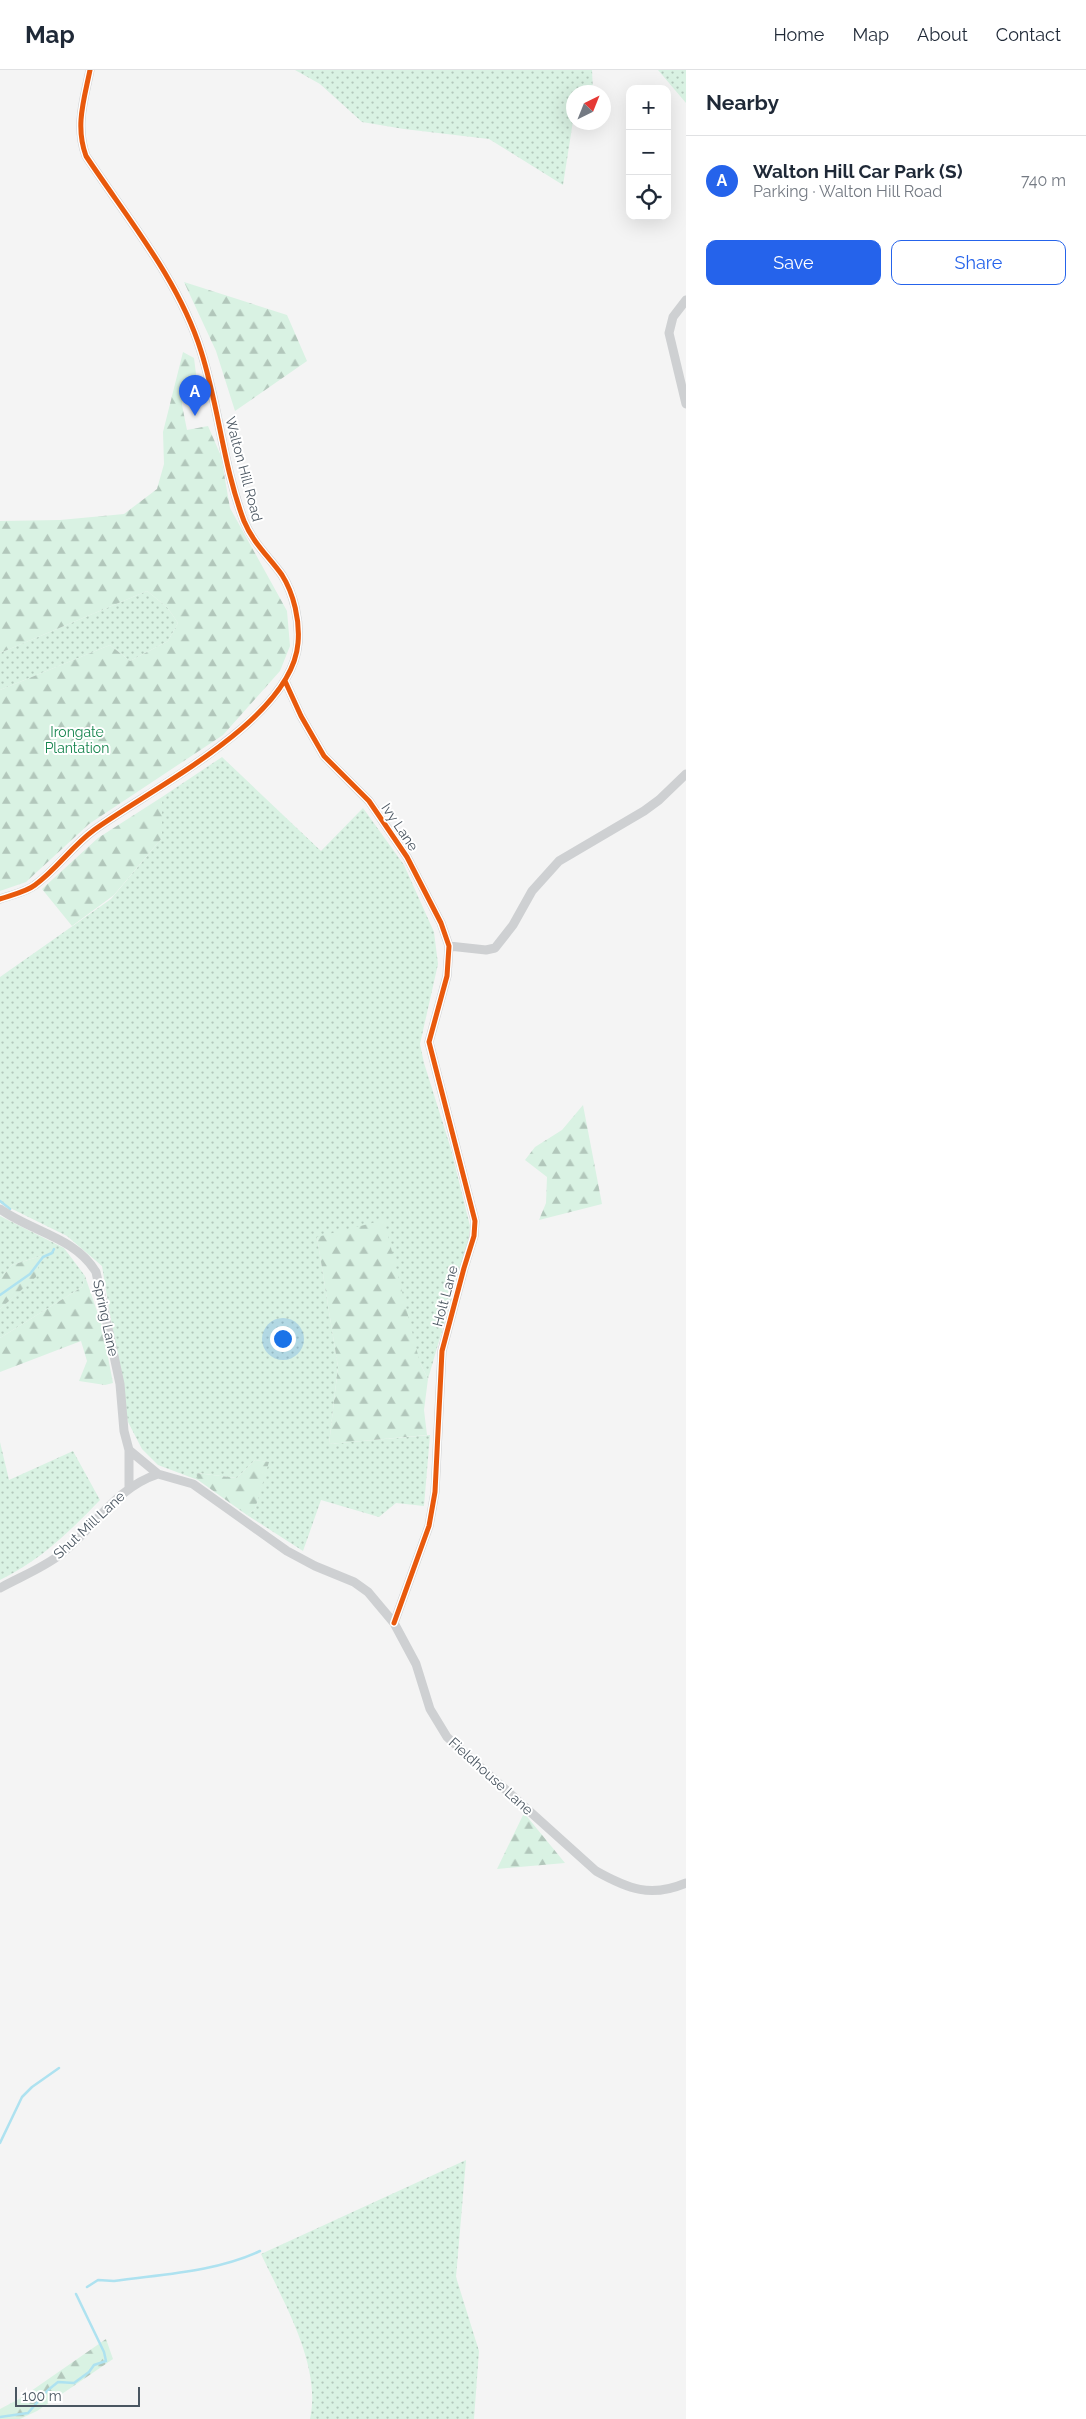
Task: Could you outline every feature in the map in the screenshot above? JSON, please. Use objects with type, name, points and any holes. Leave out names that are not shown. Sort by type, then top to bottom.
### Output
[{"type":"street","name":"Walton Hill Road","points":[[0,899],[34,886],[91,832],[229,740],[258,713],[285,681],[296,656],[298,643],[296,616],[290,589],[281,574],[265,556],[245,523],[224,447],[201,350],[187,313],[167,278],[86,156],[80,141],[80,120],[90,70]]},
{"type":"street","points":[[686,300],[673,318],[669,333],[686,404]]},
{"type":"street","name":"Ivy Lane","points":[[285,681],[301,716],[324,756],[369,802],[407,857],[441,923],[449,946]]},
{"type":"street","points":[[449,946],[486,950],[495,948],[513,926],[532,891],[559,862],[660,800],[686,774]]},
{"type":"street","name":"Holt Lane","points":[[394,1623],[429,1526],[435,1492],[442,1351],[474,1236],[475,1221],[429,1042],[447,976],[449,946]]},
{"type":"street","name":"Spring Lane","points":[[0,1209],[66,1243],[87,1258],[96,1272],[120,1384],[124,1431],[129,1450],[129,1488]]},
{"type":"street","points":[[129,1450],[154,1475]]},
{"type":"street","name":"Fieldhouse Lane","points":[[154,1475],[193,1484],[287,1551],[314,1566],[354,1582],[377,1601],[394,1623],[416,1664],[430,1709],[447,1736],[590,1865],[625,1887],[654,1891],[675,1888],[686,1883]]},
{"type":"street","name":"Shut Mill Lane","points":[[0,1588],[61,1554],[110,1504],[129,1488],[154,1475]]},
{"type":"green space","points":[[295,70],[592,70],[593,85],[566,85],[566,130],[572,130],[563,185],[489,139],[362,122],[320,84]]},
{"type":"green space","points":[[658,70],[686,70],[686,103],[671,85]]},
{"type":"green space","points":[[184,282],[287,315],[307,361],[235,411],[216,351]]},
{"type":"green space","name":"Irongate Plantation","points":[[183,352],[194,358],[197,382],[184,384],[182,405],[187,430],[208,426],[221,456],[230,508],[287,611],[290,646],[280,671],[223,735],[89,824],[26,882],[0,891],[0,690],[110,645],[130,661],[168,641],[178,623],[167,607],[147,591],[0,653],[0,521],[60,520],[124,514],[157,489],[164,464],[163,432]]},
{"type":"green space","points":[[147,591],[167,607],[178,623],[168,641],[130,661],[110,645],[0,690],[0,653]]},
{"type":"green space","points":[[222,757],[321,851],[363,808],[404,865],[434,932],[438,964],[420,1044],[424,1063],[451,1149],[470,1226],[469,1238],[428,1379],[420,1363],[317,1237],[338,1367],[329,1444],[430,1435],[424,1506],[396,1503],[379,1517],[321,1500],[303,1551],[247,1515],[255,1509],[268,1462],[255,1460],[237,1478],[197,1473],[198,1480],[158,1465],[142,1449],[128,1422],[102,1266],[67,1236],[0,1203],[0,977],[111,899],[162,838],[162,797]]},
{"type":"green space","points":[[162,797],[162,838],[114,895],[72,926],[42,889],[98,838]]},
{"type":"green space","points":[[583,1105],[602,1204],[539,1220],[546,1203],[547,1177],[525,1160],[535,1147],[562,1130]]},
{"type":"green space","points":[[0,1216],[64,1248],[85,1276],[82,1287],[0,1338],[0,1309],[35,1277],[41,1256],[12,1265],[0,1279]]},
{"type":"green space","points":[[384,1220],[420,1363],[428,1379],[424,1410],[427,1435],[329,1444],[338,1367],[317,1237]]},
{"type":"green space","points":[[41,1256],[36,1277],[0,1309],[0,1279],[12,1265]]},
{"type":"green space","points":[[85,1276],[102,1326],[113,1383],[105,1385],[79,1381],[87,1361],[81,1341],[0,1372],[0,1338],[82,1287]]},
{"type":"green space","points":[[0,1442],[9,1480],[73,1451],[100,1500],[54,1545],[29,1563],[0,1580]]},
{"type":"green space","points":[[255,1460],[269,1462],[255,1509],[247,1515],[198,1480],[196,1473],[237,1478]]},
{"type":"green space","points":[[524,1813],[565,1863],[497,1869]]},
{"type":"green space","points":[[466,2160],[456,2277],[479,2351],[474,2419],[310,2419],[312,2399],[306,2356],[289,2313],[261,2254]]},
{"type":"green space","points":[[106,2339],[113,2359],[37,2411],[20,2419],[0,2419],[0,2409],[21,2398]]},
{"type":"waterway","points":[[0,1201],[10,1209]]},
{"type":"waterway","points":[[0,1295],[30,1274],[43,1257],[52,1253],[54,1249]]},
{"type":"waterway","points":[[0,2143],[22,2097],[32,2087],[59,2068]]},
{"type":"waterway","points":[[87,2287],[98,2280],[114,2281],[207,2268],[225,2264],[260,2251]]},
{"type":"waterway","points":[[0,2417],[28,2413],[48,2390],[58,2382],[74,2383],[89,2372],[94,2365],[106,2361],[104,2352],[76,2294]]},
{"type":"cycle path","points":[[0,899],[35,885],[94,830],[182,773],[246,725],[271,699],[290,671],[298,643],[297,617],[290,591],[282,575],[252,536],[244,521],[231,479],[201,351],[180,299],[151,250],[86,156],[81,134],[81,124],[83,102],[90,70]]},
{"type":"cycle path","points":[[285,681],[301,716],[324,756],[369,801],[407,857],[441,923],[449,946],[447,976],[429,1042],[475,1221],[474,1236],[442,1351],[435,1492],[429,1526],[394,1623]]},
{"type":"place","name":"Walton Hill Car Park (S)","points":[[195,416]]}]
